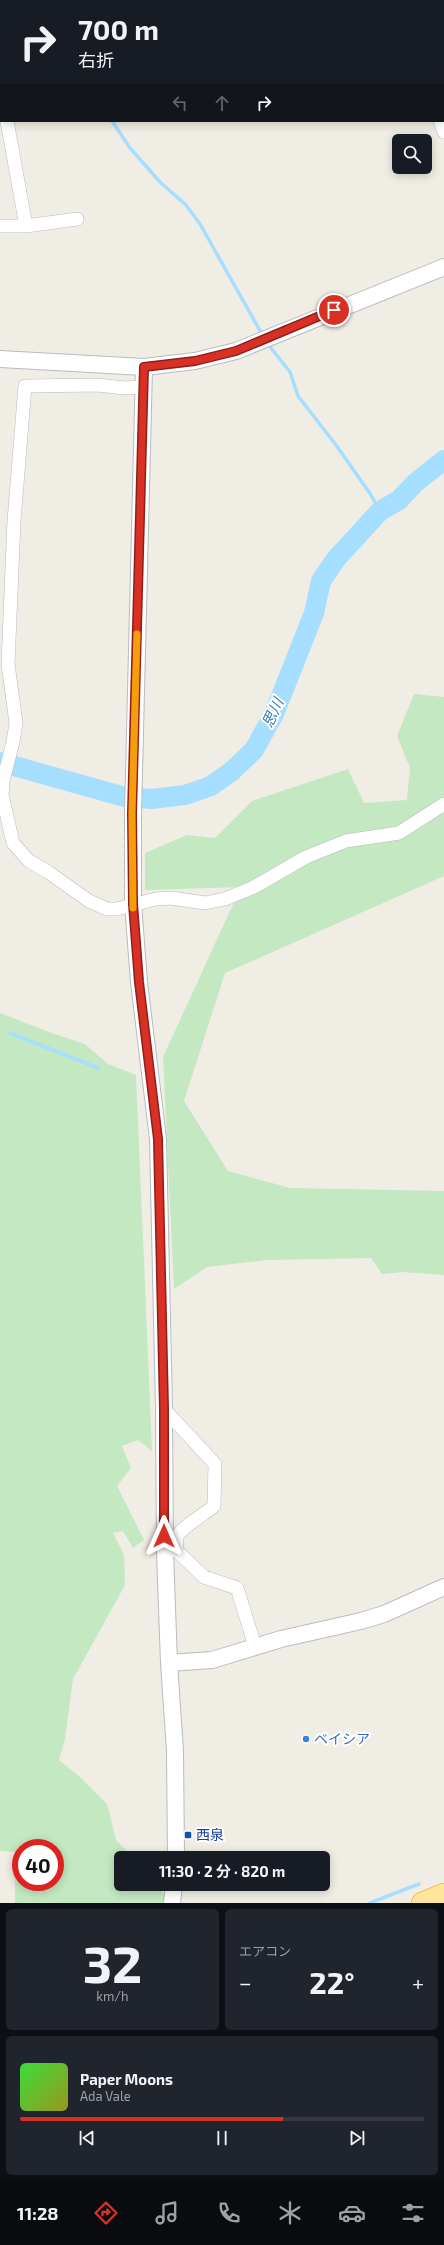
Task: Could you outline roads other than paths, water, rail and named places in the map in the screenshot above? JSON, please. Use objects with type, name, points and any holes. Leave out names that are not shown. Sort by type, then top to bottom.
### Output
[{"type":"highway","points":[[422,1903],[444,1894]]},
{"type":"street","points":[[7,122],[26,226]]},
{"type":"street","points":[[440,122],[444,132]]},
{"type":"street","points":[[0,226],[26,226],[77,219]]},
{"type":"street","points":[[0,359],[144,367],[195,361],[236,351],[444,267]]},
{"type":"street","points":[[144,367],[132,813],[133,904],[139,982],[158,1139],[164,1409],[171,1551],[169,1663],[175,1751],[176,1851]]},
{"type":"street","points":[[143,387],[124,388],[98,385],[25,386],[14,521],[8,664],[16,723],[13,742],[3,781],[2,795],[6,836],[29,861],[48,872],[89,901],[107,909],[117,909],[156,899],[171,898],[204,903],[225,899],[254,887],[306,857],[346,841],[399,833],[444,804]]},
{"type":"street","points":[[164,1409],[215,1464],[214,1506],[198,1520],[182,1528],[171,1551]]},
{"type":"street","points":[[171,1551],[204,1577],[237,1588],[255,1646]]},
{"type":"street","points":[[169,1663],[212,1660],[255,1646],[336,1628],[384,1614],[444,1587]]},
{"type":"street","points":[[172,1903],[173,1891]]},
{"type":"waterway","points":[[113,122],[130,148],[160,182],[186,205],[200,224],[263,336]]},
{"type":"waterway","points":[[267,343],[290,372],[298,396],[336,445],[371,495],[380,511]]},
{"type":"waterway","name":"思川","points":[[0,762],[125,797],[151,799],[185,795],[211,786],[232,771],[254,750],[274,714],[314,613],[321,581],[336,559],[380,511],[399,500],[415,483],[444,460]]},
{"type":"waterway","points":[[10,1033],[98,1068]]},
{"type":"waterway","points":[[370,1903],[419,1884]]},
{"type":"place","name":"ベイシア","points":[[306,1739]]},
{"type":"place","name":"西泉","points":[[188,1835]]}]
